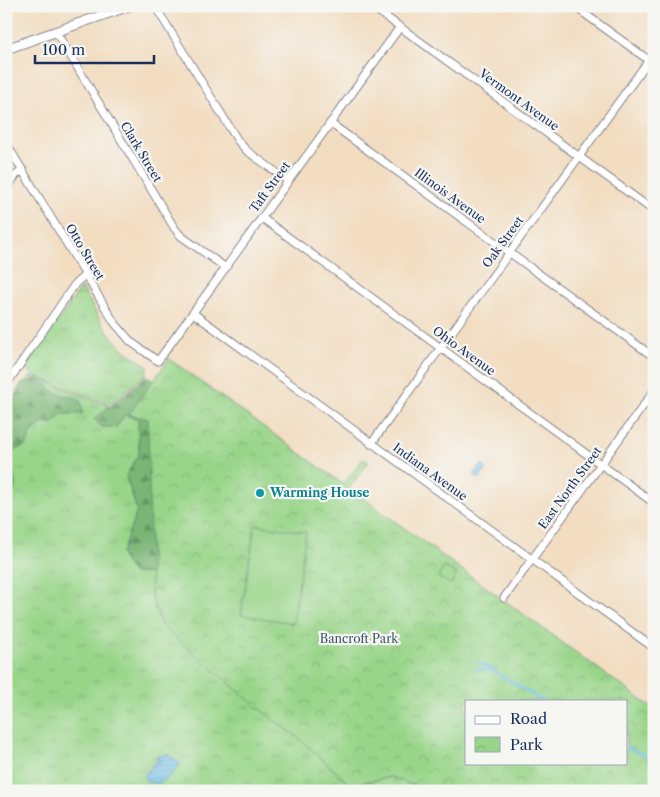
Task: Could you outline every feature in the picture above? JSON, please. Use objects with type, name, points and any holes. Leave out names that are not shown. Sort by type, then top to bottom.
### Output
[{"type":"street","points":[[8,46],[56,32],[129,6]]},
{"type":"street","points":[[155,6],[238,141],[246,150],[288,181]]},
{"type":"street","name":"Vermont Avenue","points":[[371,6],[654,211]]},
{"type":"street","points":[[574,6],[651,62]]},
{"type":"street","name":"Taft Street","points":[[158,361],[400,27]]},
{"type":"street","name":"Clark Street","points":[[56,32],[175,229],[181,236],[226,268]]},
{"type":"street","name":"Oak Street","points":[[371,444],[579,157],[651,62],[654,53]]},
{"type":"street","name":"Illinois Avenue","points":[[330,123],[654,357]]},
{"type":"street","name":"Otto Street","points":[[6,142],[122,333],[141,350],[158,361]]},
{"type":"street","points":[[6,190],[15,177],[23,170]]},
{"type":"street","name":"Ohio Avenue","points":[[262,218],[654,502]]},
{"type":"street","points":[[6,385],[75,284],[86,274]]},
{"type":"street","name":"Indiana Avenue","points":[[193,313],[654,648]]},
{"type":"street","name":"East North Street","points":[[504,598],[654,391]]},
{"type":"green space","points":[[80,289],[83,289],[103,324],[117,343],[148,366],[146,375],[109,404],[35,376],[25,368]]},
{"type":"green space","name":"Bancroft Park","points":[[169,359],[343,484],[363,459],[369,462],[349,488],[654,709],[654,791],[429,791],[391,777],[350,785],[301,740],[257,707],[161,625],[151,595],[148,419],[129,414]]},
{"type":"green space","points":[[31,376],[129,414],[148,419],[151,595],[350,785],[391,777],[429,791],[6,791],[6,411]]},
{"type":"green space","points":[[147,376],[188,394],[158,574],[132,573],[121,554],[137,511],[126,476],[139,453],[138,419],[125,415],[116,427],[102,427],[94,419]]},
{"type":"green space","points":[[37,379],[58,393],[79,400],[81,402],[82,414],[61,414],[53,424],[45,422],[32,431],[26,446],[16,449],[9,460],[16,484],[9,506],[6,507],[6,414],[21,384]]},
{"type":"green space","points":[[255,525],[306,532],[293,623],[241,615]]},
{"type":"green space","points":[[444,567],[457,574],[451,584],[438,577]]},
{"type":"water","points":[[482,464],[487,469],[479,479],[474,475]]},
{"type":"water","points":[[167,754],[181,764],[162,782],[152,783],[146,781],[144,776],[155,762],[161,762],[155,758]]},
{"type":"waterway","points":[[479,662],[541,700]]},
{"type":"waterway","points":[[476,669],[494,670]]},
{"type":"waterway","points":[[628,748],[654,759]]},
{"type":"place","name":"Warming House","points":[[260,493]]}]
